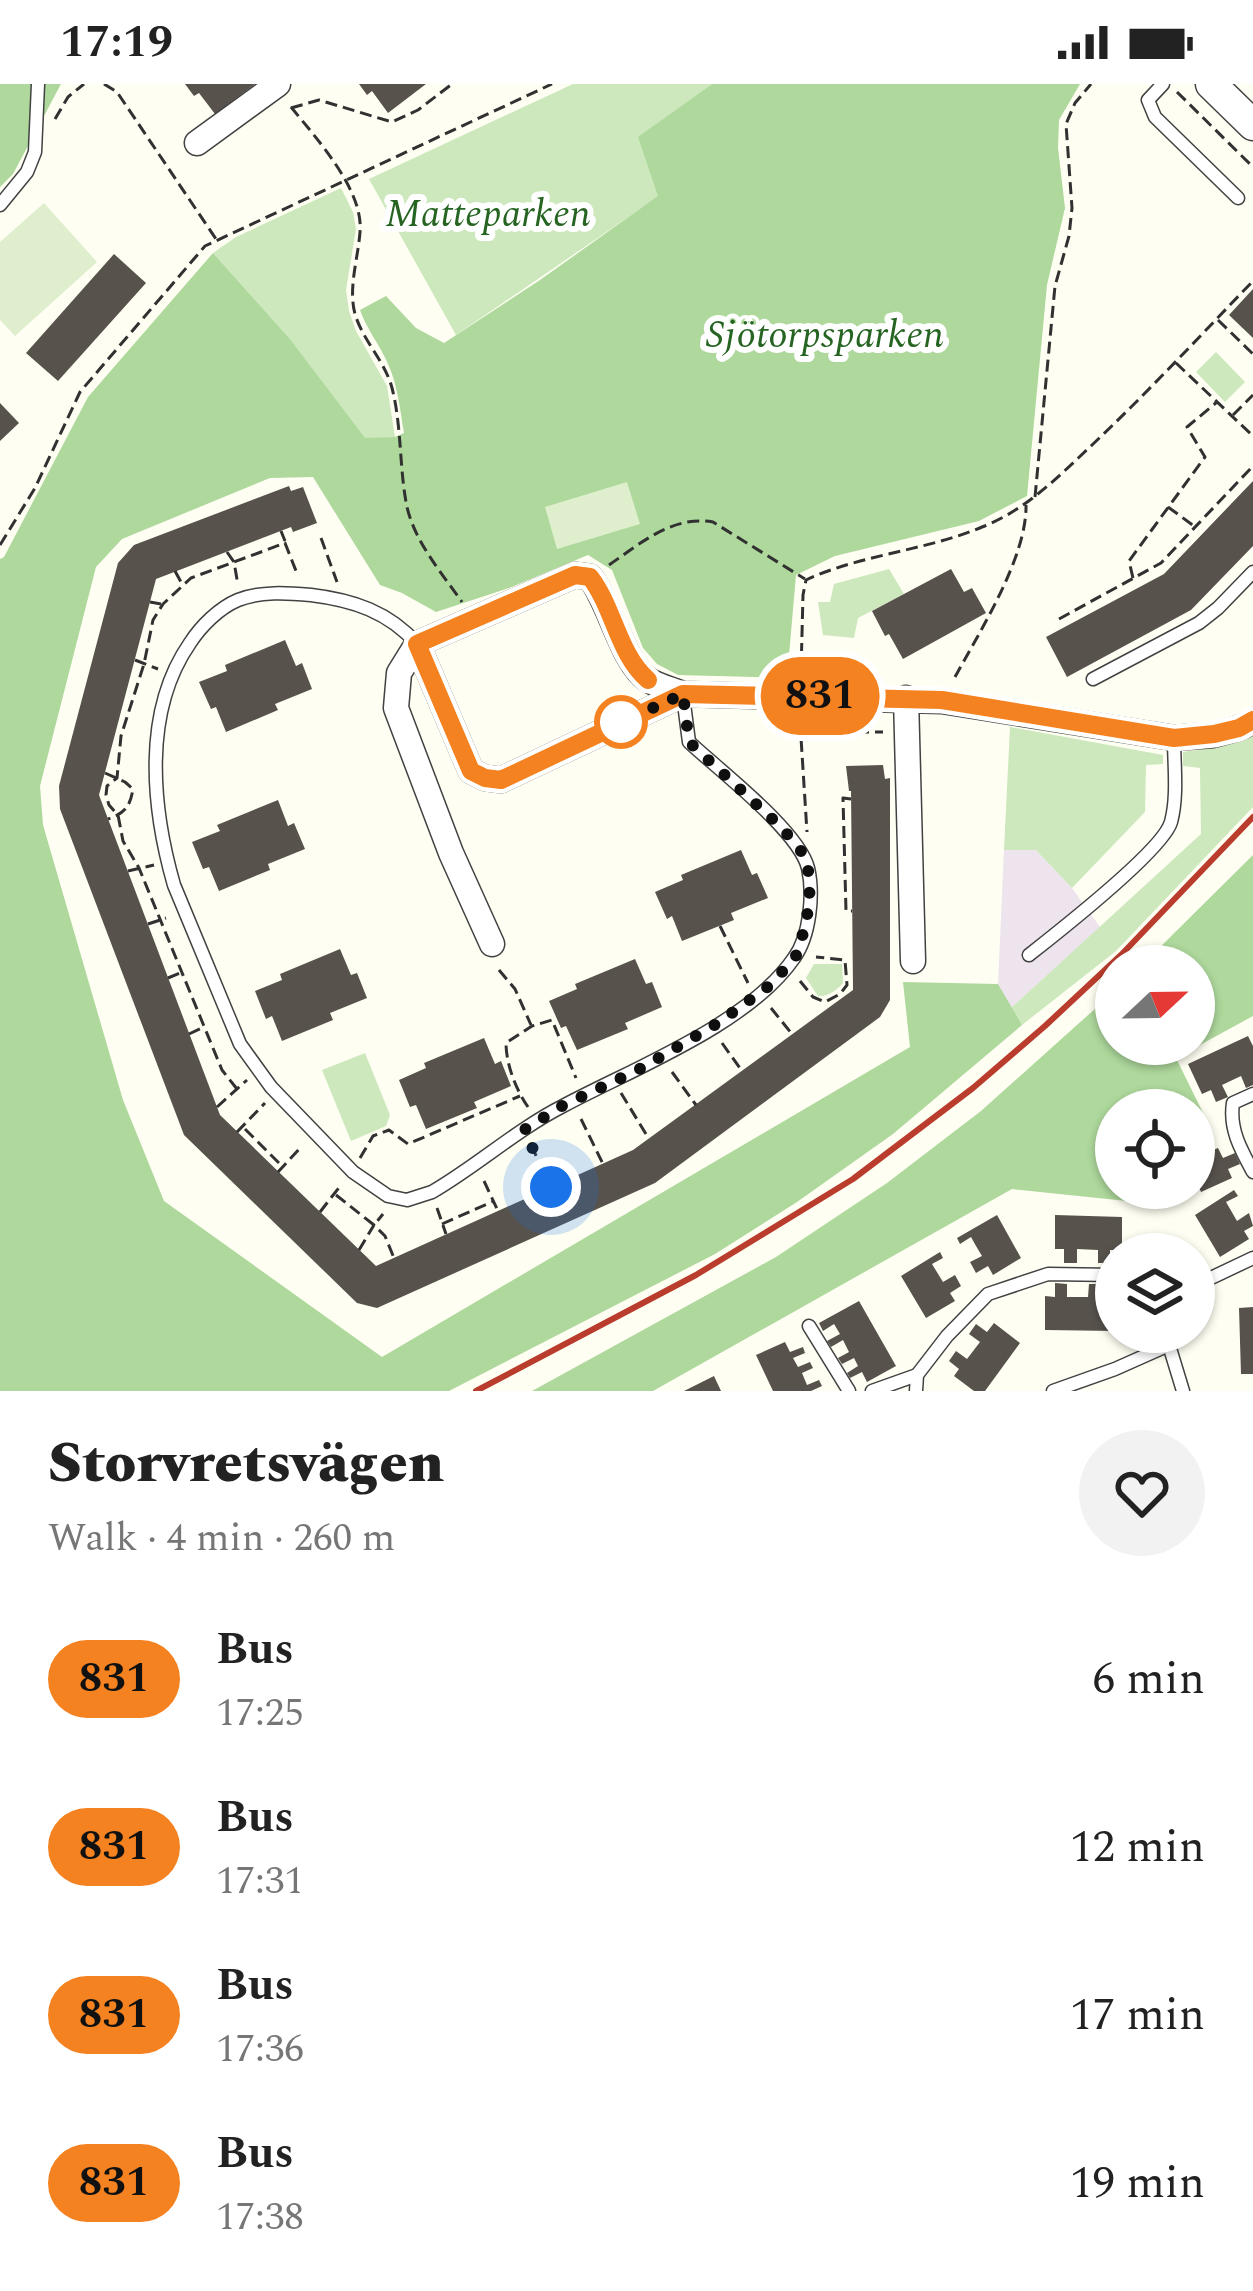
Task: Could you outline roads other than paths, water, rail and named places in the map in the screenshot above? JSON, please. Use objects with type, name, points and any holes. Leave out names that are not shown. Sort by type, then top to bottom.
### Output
[{"type":"street","points":[[1211,84],[1253,124]]},
{"type":"street","points":[[197,143],[276,85]]},
{"type":"street","points":[[492,944],[451,853],[396,708],[399,673],[417,644],[575,575],[590,577],[602,592],[635,668],[648,680],[683,694],[942,700],[1174,738],[1214,734],[1253,721]]},
{"type":"street","points":[[417,644],[471,771],[485,778],[501,780],[683,694]]},
{"type":"street","points":[[906,698],[913,961]]},
{"type":"lane","points":[[0,205],[27,172],[35,152],[38,84]]},
{"type":"lane","points":[[1166,84],[1148,100],[1155,117],[1238,198]]},
{"type":"lane","points":[[1093,679],[1199,623],[1253,572]]},
{"type":"lane","points":[[417,644],[377,611],[344,600],[282,592],[241,598],[195,635],[171,674],[155,750],[168,862],[241,1044],[275,1092],[352,1172],[396,1199],[432,1192],[537,1121],[711,1028],[752,1000],[797,952],[810,902],[808,868],[801,851],[689,742],[683,694]]},
{"type":"lane","points":[[1029,956],[1094,904],[1170,827],[1174,738]]},
{"type":"lane","points":[[1252,1168],[1232,1127],[1231,1112],[1233,1103],[1253,1094]]},
{"type":"lane","points":[[1215,1275],[1253,1258]]},
{"type":"lane","points":[[872,1391],[917,1375],[988,1294],[1048,1274],[1095,1275]]},
{"type":"lane","points":[[809,1326],[849,1391]]},
{"type":"lane","points":[[1053,1391],[1114,1369],[1141,1353]]},
{"type":"lane","points":[[1172,1353],[1183,1391]]},
{"type":"lane","points":[[916,1391],[917,1375]]},
{"type":"railway","points":[[476,1391],[696,1275],[853,1179],[973,1088],[1045,1026],[1121,955],[1253,817]]},
{"type":"park label","name":"Matteparken","points":[[488,214]]},
{"type":"park label","name":"Sjötorpsparken","points":[[825,335]]}]
